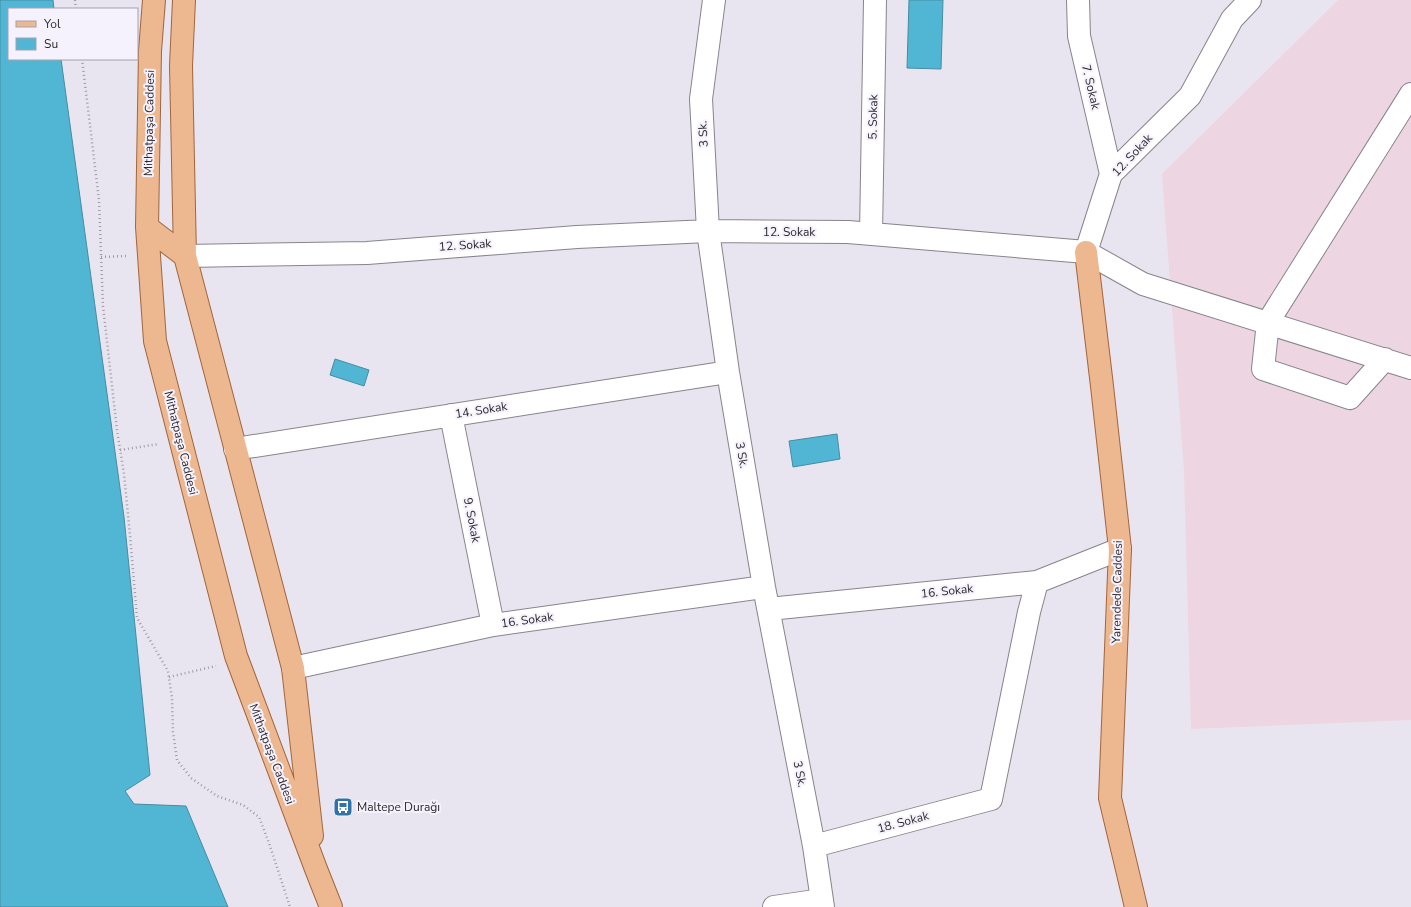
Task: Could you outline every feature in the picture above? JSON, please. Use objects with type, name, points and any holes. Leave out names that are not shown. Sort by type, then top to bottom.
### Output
[{"type":"main road","name":"Mithatpaşa Caddesi","points":[[154,0],[150,51],[147,227],[155,341],[238,662],[316,869],[332,907]]},
{"type":"main road","name":"Mithatpaşa Caddesi","points":[[184,0],[181,66],[185,256],[293,668],[316,869]]},
{"type":"main road","points":[[150,51],[181,66]]},
{"type":"main road","points":[[147,227],[185,256]]},
{"type":"main road","name":"Yarendede Caddesi","points":[[1086,252],[1120,549],[1110,798],[1136,907]]},
{"type":"street","name":"3 Sk.","points":[[714,0],[701,99],[708,231],[728,372],[764,587],[814,846],[822,904]]},
{"type":"street","name":"5. Sokak","points":[[871,234],[875,0]]},
{"type":"street","name":"7. Sokak","points":[[1078,0],[1079,36],[1111,174]]},
{"type":"street","name":"12. Sokak","points":[[185,256],[367,253],[577,237],[708,231],[848,232],[1023,248],[1086,252],[1111,174],[1190,96],[1232,19],[1250,0]]},
{"type":"street","points":[[1386,359],[1350,398],[1263,369],[1268,322],[1411,94]]},
{"type":"street","points":[[1086,252],[1143,284],[1411,368]]},
{"type":"street","name":"14. Sokak","points":[[235,449],[728,372]]},
{"type":"street","name":"9. Sokak","points":[[451,415],[493,624]]},
{"type":"street","name":"16. Sokak","points":[[768,609],[1037,582],[1120,549]]},
{"type":"street","name":"18. Sokak","points":[[814,846],[991,799],[1029,612],[1037,582]]},
{"type":"street","name":"16. Sokak","points":[[293,668],[493,624],[764,587]]},
{"type":"street","points":[[774,907],[822,904]]},
{"type":"path","points":[[82,60],[99,200],[103,306],[130,535],[137,618],[164,665],[169,677],[172,698],[173,732],[177,760],[191,778],[217,796],[243,805],[258,817],[269,843],[290,907]]},
{"type":"path","points":[[120,450],[180,440]]},
{"type":"path","points":[[169,677],[238,662]]},
{"type":"shaded area","points":[[1338,0],[1411,0],[1411,720],[1191,729],[1184,471],[1162,174]]},
{"type":"water","points":[[0,0],[53,0],[54,8],[8,8],[8,60],[61,60],[124,517],[150,775],[125,791],[134,804],[186,806],[228,907],[0,907]]},
{"type":"water","points":[[909,0],[943,0],[941,69],[907,68]]},
{"type":"water","points":[[335,359],[369,370],[364,386],[330,375]]},
{"type":"water","points":[[837,434],[840,459],[793,467],[789,441]]},
{"type":"place","name":"Maltepe Durağı","points":[[343,807]]}]
